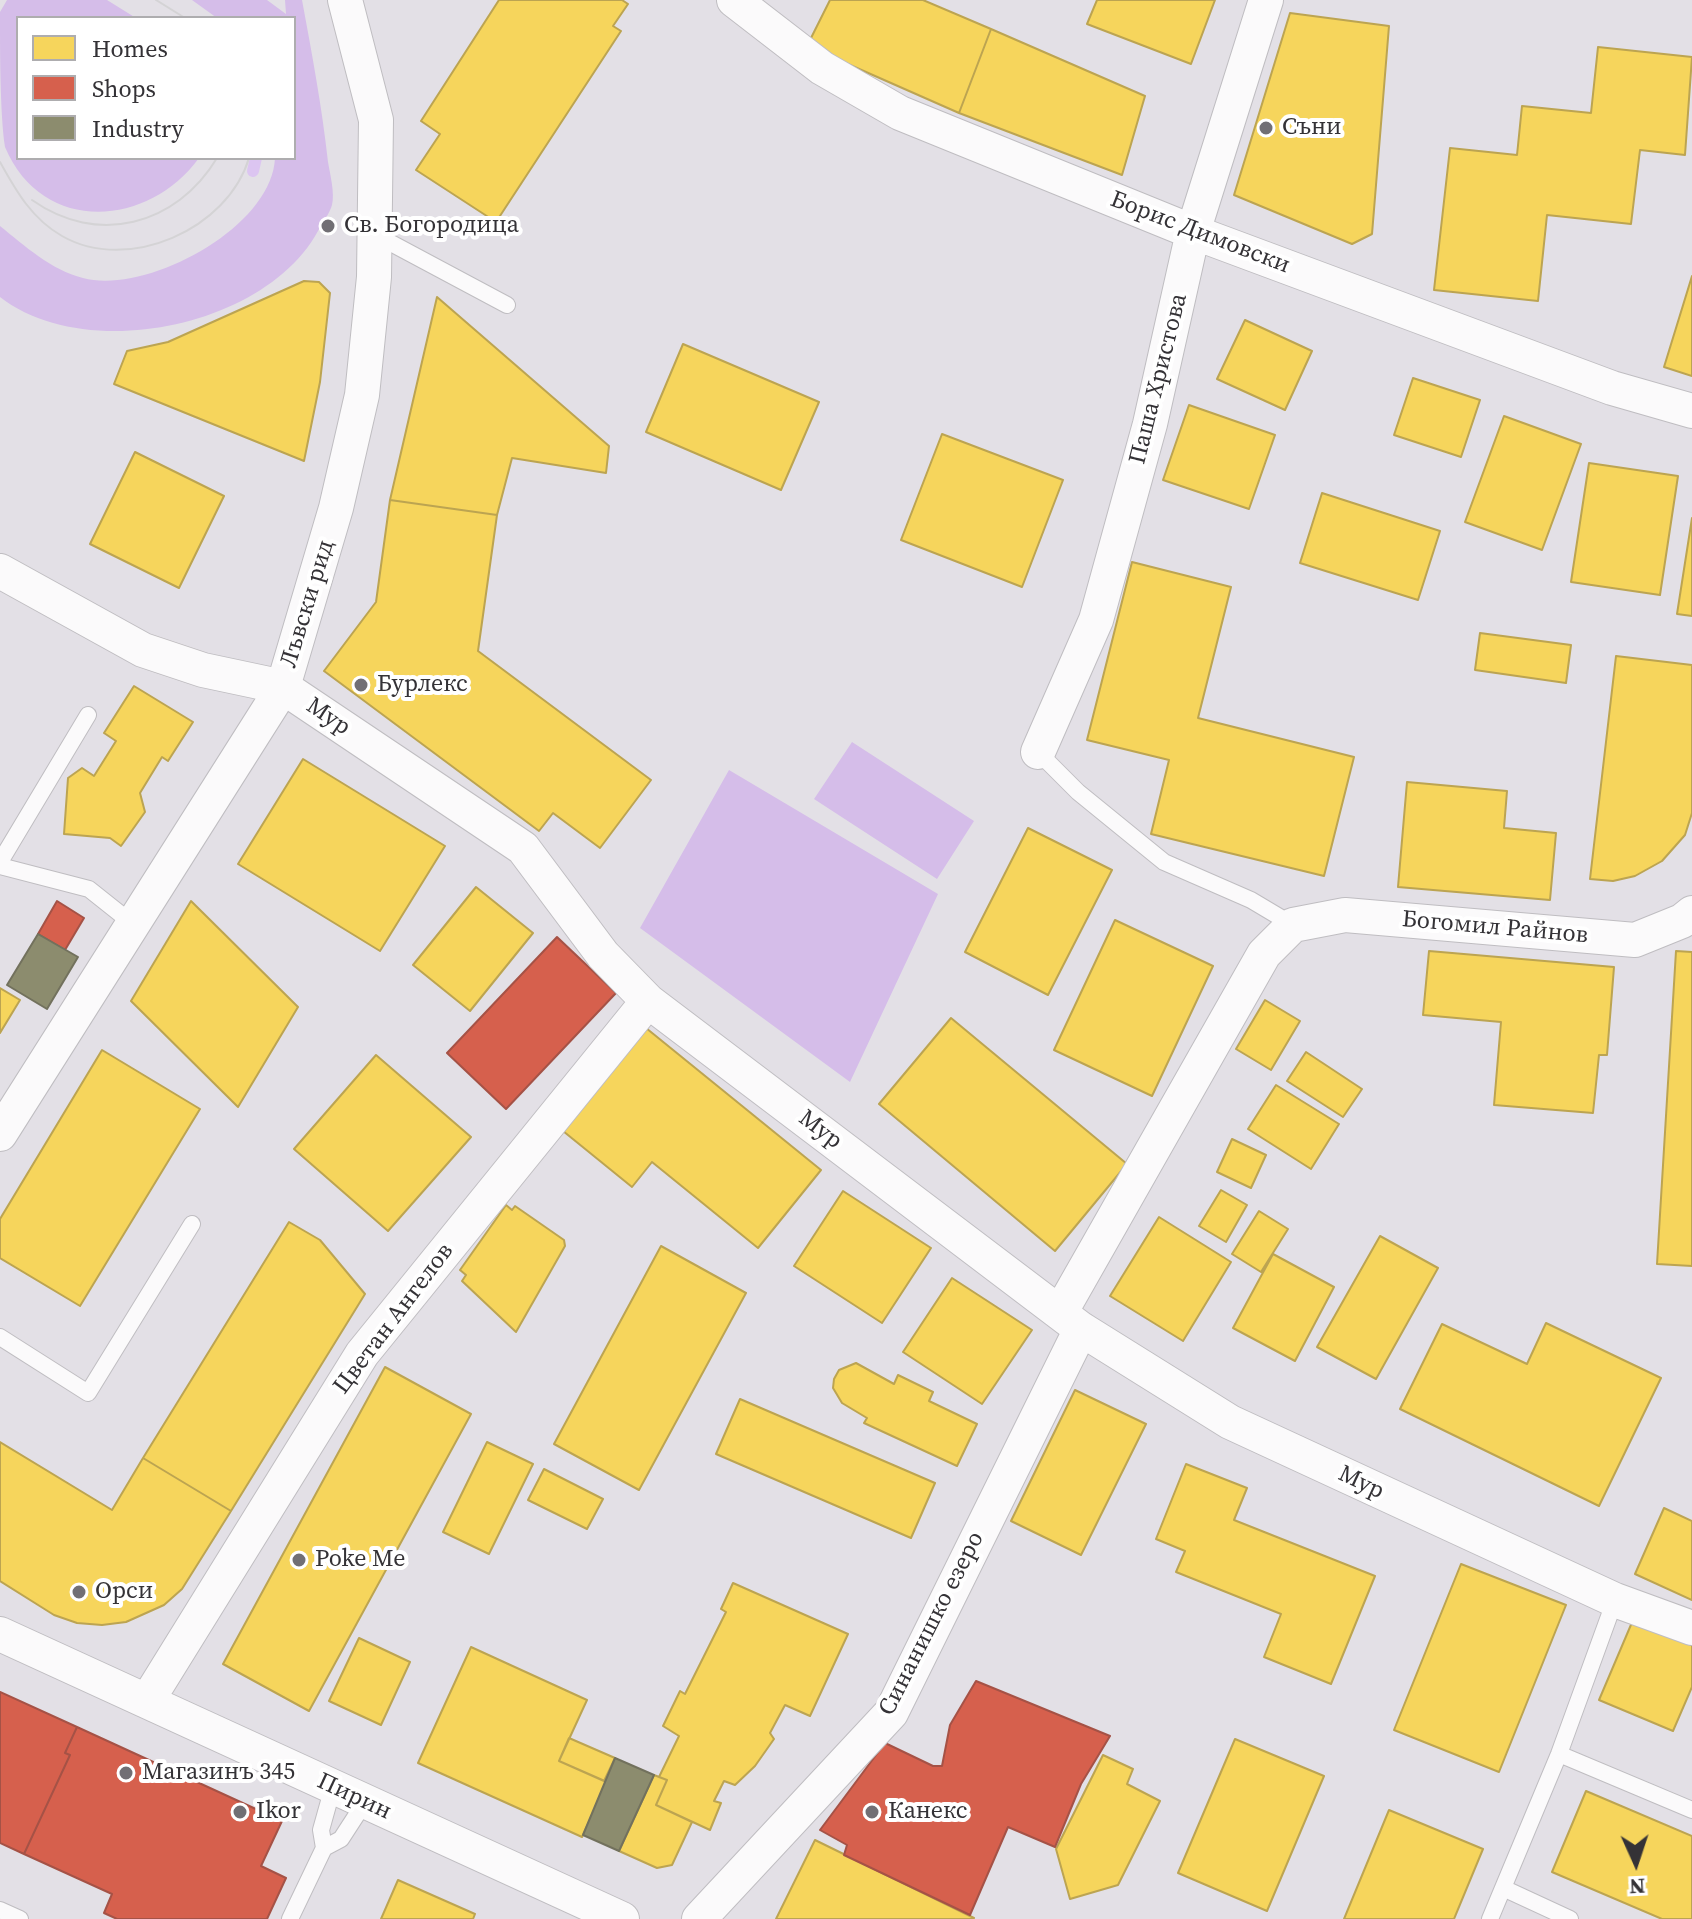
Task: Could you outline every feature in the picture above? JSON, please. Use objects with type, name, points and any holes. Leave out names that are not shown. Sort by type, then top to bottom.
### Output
[{"type":"street","name":"Лъвски рид","points":[[0,1134],[283,687],[336,508],[362,395],[374,277],[376,120],[345,0]]},
{"type":"street","name":"Борис Димовски","points":[[734,0],[822,68],[900,113],[1193,232],[1612,388],[1692,411]]},
{"type":"street","name":"Паша Христова","points":[[1038,752],[1096,620],[1150,424],[1193,232],[1266,0]]},
{"type":"street","name":"Мур","points":[[0,571],[143,650],[203,670],[283,687],[523,848],[603,955],[648,1001],[1070,1321],[1230,1422],[1615,1600],[1692,1628]]},
{"type":"street","name":"Богомил Райнов","points":[[1293,925],[1345,915],[1635,940],[1682,921],[1692,913]]},
{"type":"street","name":"Синанишко езеро","points":[[699,1919],[891,1713],[1070,1321],[1264,954],[1293,925]]},
{"type":"street","name":"Цветан Ангелов","points":[[147,1701],[362,1354],[648,1001]]},
{"type":"street","name":"Пирин","points":[[0,1634],[622,1919]]},
{"type":"lane","points":[[374,234],[507,305]]},
{"type":"lane","points":[[88,715],[0,864],[89,889],[133,924]]},
{"type":"lane","points":[[1038,752],[1078,792],[1164,862],[1251,900],[1293,925]]},
{"type":"lane","points":[[0,1337],[88,1393],[192,1224]]},
{"type":"lane","points":[[1490,1919],[1559,1754],[1615,1600]]},
{"type":"lane","points":[[1559,1754],[1692,1810]]},
{"type":"lane","points":[[290,1919],[324,1848],[321,1830],[333,1787]]},
{"type":"lane","points":[[324,1848],[341,1839],[365,1802]]},
{"type":"lane","points":[[1503,1888],[1570,1919]]},
{"type":"lane","points":[[0,1910],[20,1919]]},
{"type":"shaded area","points":[[7,0],[107,0],[133,16],[16,16],[16,160],[197,160],[178,181],[152,198],[125,208],[97,212],[69,208],[44,196],[22,176],[5,147],[0,12]]},
{"type":"shaded area","points":[[192,0],[267,0],[286,14],[285,0],[302,0],[333,200],[318,231],[293,264],[258,291],[217,312],[172,325],[125,331],[79,328],[36,317],[0,297],[0,226],[39,256],[71,274],[109,281],[139,276],[171,266],[202,251],[230,231],[253,209],[268,184],[274,160],[296,160],[296,16],[214,16]]},
{"type":"shaded area","points":[[852,742],[974,821],[937,879],[814,799]]},
{"type":"shaded area","points":[[729,770],[938,894],[850,1082],[640,928]]},
{"type":"building: Homes","points":[[499,0],[622,0],[628,4],[613,26],[621,31],[496,222],[416,170],[440,134],[421,121]]},
{"type":"building: Homes","points":[[830,0],[923,0],[991,29],[959,113],[807,46]]},
{"type":"building: Homes","points":[[1097,0],[1215,0],[1191,64],[1087,24]]},
{"type":"building: Homes","points":[[1290,13],[1389,26],[1372,234],[1352,244],[1234,195]]},
{"type":"building: Homes","points":[[991,29],[1145,96],[1122,175],[959,113]]},
{"type":"building: Homes","points":[[1598,47],[1692,57],[1685,155],[1640,150],[1631,224],[1547,215],[1538,301],[1434,290],[1450,148],[1517,155],[1522,106],[1591,113]]},
{"type":"building: Homes","points":[[1692,276],[1692,376],[1664,367]]},
{"type":"building: Homes","points":[[304,281],[319,282],[330,293],[320,382],[304,461],[114,384],[127,351],[168,342]]},
{"type":"building: Homes","points":[[437,297],[609,446],[606,473],[512,458],[497,515],[390,500]]},
{"type":"building: Homes","points":[[1245,320],[1312,351],[1285,410],[1217,379]]},
{"type":"building: Homes","points":[[683,344],[819,402],[781,490],[646,432]]},
{"type":"building: Homes","points":[[1413,378],[1480,400],[1461,457],[1394,435]]},
{"type":"building: Homes","points":[[1189,405],[1275,435],[1249,509],[1163,480]]},
{"type":"building: Homes","points":[[1504,416],[1581,444],[1542,550],[1465,522]]},
{"type":"building: Homes","points":[[942,434],[1063,480],[1022,587],[901,540]]},
{"type":"building: Homes","points":[[135,452],[224,496],[179,588],[90,544]]},
{"type":"building: Homes","points":[[1589,463],[1678,476],[1660,595],[1571,582]]},
{"type":"building: Homes","points":[[1322,493],[1440,531],[1418,600],[1300,563]]},
{"type":"building: Homes","points":[[390,500],[497,515],[478,651],[651,780],[600,848],[553,813],[539,831],[324,671],[376,602]]},
{"type":"building: Homes","points":[[1692,518],[1692,616],[1677,614]]},
{"type":"building: Homes","points":[[1132,562],[1231,587],[1198,718],[1354,757],[1324,876],[1151,834],[1169,760],[1087,740]]},
{"type":"building: Homes","points":[[1480,633],[1571,645],[1566,683],[1475,670]]},
{"type":"building: Homes","points":[[1616,656],[1692,665],[1692,813],[1685,835],[1662,861],[1635,876],[1613,881],[1590,879]]},
{"type":"building: Homes","points":[[134,686],[193,722],[168,761],[162,757],[140,793],[145,812],[121,846],[110,838],[64,834],[68,778],[82,768],[94,776],[116,741],[104,733]]},
{"type":"building: Homes","points":[[303,759],[445,846],[380,951],[238,864]]},
{"type":"building: Homes","points":[[1407,782],[1507,791],[1504,828],[1556,833],[1550,900],[1398,887]]},
{"type":"building: Homes","points":[[1028,828],[1112,870],[1048,995],[965,952]]},
{"type":"building: Homes","points":[[476,887],[533,933],[470,1011],[413,965]]},
{"type":"building: Homes","points":[[191,901],[298,1007],[238,1107],[131,1001]]},
{"type":"building: Homes","points":[[1115,920],[1213,966],[1152,1096],[1054,1050]]},
{"type":"building: Homes","points":[[1429,951],[1614,967],[1607,1055],[1599,1055],[1593,1113],[1494,1105],[1501,1022],[1423,1015]]},
{"type":"building: Homes","points":[[1676,951],[1692,952],[1692,1266],[1657,1264]]},
{"type":"building: Homes","points":[[0,988],[20,1000],[0,1033]]},
{"type":"building: Homes","points":[[1265,1000],[1300,1021],[1271,1070],[1236,1049]]},
{"type":"building: Homes","points":[[951,1018],[1127,1164],[1055,1251],[879,1104]]},
{"type":"building: Homes","points":[[646,1028],[821,1170],[758,1248],[652,1162],[632,1187],[563,1131]]},
{"type":"building: Homes","points":[[102,1050],[200,1109],[80,1306],[0,1258],[0,1219]]},
{"type":"building: Homes","points":[[1306,1052],[1362,1089],[1343,1117],[1287,1081]]},
{"type":"building: Homes","points":[[376,1055],[471,1137],[388,1231],[294,1149]]},
{"type":"building: Homes","points":[[1276,1085],[1339,1124],[1311,1169],[1248,1129]]},
{"type":"building: Homes","points":[[1232,1139],[1266,1155],[1251,1188],[1217,1172]]},
{"type":"building: Homes","points":[[1221,1190],[1247,1205],[1226,1242],[1199,1226]]},
{"type":"building: Homes","points":[[843,1191],[931,1248],[882,1323],[794,1266]]},
{"type":"building: Homes","points":[[506,1205],[512,1210],[515,1206],[564,1240],[565,1246],[516,1332],[462,1281],[466,1275],[460,1270]]},
{"type":"building: Homes","points":[[1259,1211],[1288,1229],[1261,1272],[1232,1254]]},
{"type":"building: Homes","points":[[1159,1217],[1231,1262],[1183,1341],[1110,1296]]},
{"type":"building: Homes","points":[[289,1222],[320,1240],[365,1294],[231,1511],[143,1458]]},
{"type":"building: Homes","points":[[1380,1236],[1438,1268],[1376,1379],[1317,1347]]},
{"type":"building: Homes","points":[[661,1246],[746,1293],[639,1490],[554,1444]]},
{"type":"building: Homes","points":[[1273,1254],[1334,1287],[1295,1361],[1233,1328]]},
{"type":"building: Homes","points":[[952,1278],[1032,1330],[982,1404],[903,1352]]},
{"type":"building: Homes","points":[[1546,1323],[1661,1378],[1599,1506],[1400,1409],[1442,1324],[1527,1364]]},
{"type":"building: Homes","points":[[856,1363],[894,1384],[898,1375],[933,1392],[929,1401],[977,1424],[957,1466],[864,1423],[867,1418],[842,1403],[833,1388],[834,1379],[839,1370]]},
{"type":"building: Homes","points":[[385,1367],[471,1414],[309,1711],[223,1664]]},
{"type":"building: Homes","points":[[1075,1390],[1146,1424],[1081,1555],[1011,1521]]},
{"type":"building: Homes","points":[[740,1399],[935,1483],[911,1538],[716,1454]]},
{"type":"building: Homes","points":[[0,1442],[112,1510],[143,1458],[231,1511],[182,1589],[164,1605],[126,1622],[102,1625],[77,1623],[54,1615],[0,1581]]},
{"type":"building: Homes","points":[[487,1442],[533,1464],[489,1554],[443,1532]]},
{"type":"building: Homes","points":[[1186,1464],[1247,1488],[1234,1520],[1375,1576],[1331,1684],[1264,1657],[1281,1614],[1176,1572],[1185,1551],[1156,1539]]},
{"type":"building: Homes","points":[[544,1469],[603,1499],[587,1529],[528,1500]]},
{"type":"building: Homes","points":[[1664,1508],[1692,1521],[1692,1600],[1635,1574]]},
{"type":"building: Homes","points":[[1461,1564],[1566,1605],[1499,1772],[1394,1730]]},
{"type":"building: Homes","points":[[733,1583],[848,1634],[810,1716],[785,1705],[770,1733],[774,1739],[755,1766],[735,1785],[724,1781],[714,1801],[721,1803],[710,1830],[656,1805],[667,1780],[659,1777],[679,1736],[663,1726],[680,1691],[685,1694],[726,1612],[721,1609]]},
{"type":"building: Homes","points":[[1633,1620],[1692,1645],[1692,1687],[1673,1731],[1599,1700]]},
{"type":"building: Homes","points":[[359,1638],[410,1662],[381,1725],[329,1701]]},
{"type":"building: Homes","points":[[471,1647],[587,1700],[559,1761],[607,1782],[582,1837],[418,1763]]},
{"type":"building: Homes","points":[[569,1738],[615,1758],[604,1781],[559,1761]]},
{"type":"building: Homes","points":[[1235,1739],[1324,1776],[1267,1911],[1178,1873]]},
{"type":"building: Homes","points":[[1103,1755],[1133,1769],[1127,1784],[1160,1801],[1118,1885],[1070,1899],[1056,1849]]},
{"type":"building: Homes","points":[[654,1775],[667,1780],[656,1805],[692,1822],[672,1865],[657,1868],[619,1851]]},
{"type":"building: Homes","points":[[1586,1791],[1692,1836],[1692,1919],[1662,1919],[1552,1872]]},
{"type":"building: Homes","points":[[1389,1810],[1483,1849],[1454,1919],[1344,1919]]},
{"type":"building: Homes","points":[[815,1840],[974,1918],[776,1919]]},
{"type":"building: Homes","points":[[398,1880],[475,1914],[473,1919],[381,1919]]},
{"type":"building: Shops","points":[[57,901],[84,918],[65,950],[38,934]]},
{"type":"building: Shops","points":[[557,937],[616,993],[506,1109],[447,1053]]},
{"type":"building: Shops","points":[[976,1681],[1110,1736],[1081,1784],[1055,1847],[1008,1827],[970,1915],[844,1855],[847,1845],[820,1830],[885,1743],[933,1766],[942,1766],[950,1725]]},
{"type":"building: Shops","points":[[0,1692],[77,1727],[65,1753],[70,1755],[24,1854],[0,1843]]},
{"type":"building: Shops","points":[[77,1727],[282,1821],[261,1866],[286,1878],[267,1919],[117,1919],[104,1913],[112,1894],[24,1854],[70,1755],[65,1753]]},
{"type":"building: Industry","points":[[38,934],[78,957],[47,1009],[7,985]]},
{"type":"building: Industry","points":[[615,1758],[654,1775],[619,1851],[583,1835]]},
{"type":"waterway","points":[[253,171],[256,160]]},
{"type":"tram line","points":[[156,0],[182,16]]},
{"type":"tram line","points":[[32,200],[57,214],[83,222],[108,225],[134,222],[180,200],[216,160]]},
{"type":"tram line","points":[[0,162],[26,204],[51,229],[88,246],[116,250],[145,247],[172,238],[198,224],[220,205],[238,183],[248,160]]},
{"type":"place","name":"Съни","points":[[1266,128]]},
{"type":"place","name":"Св. Богородица","points":[[328,226]]},
{"type":"place","name":"Бурлекс","points":[[361,685]]},
{"type":"place","name":"Poke Me","points":[[299,1560]]},
{"type":"place","name":"Орси","points":[[79,1592]]},
{"type":"place","name":"Магазинъ 345","points":[[126,1773]]},
{"type":"place","name":"Ikor","points":[[240,1812]]},
{"type":"place","name":"Канекс","points":[[872,1812]]}]
